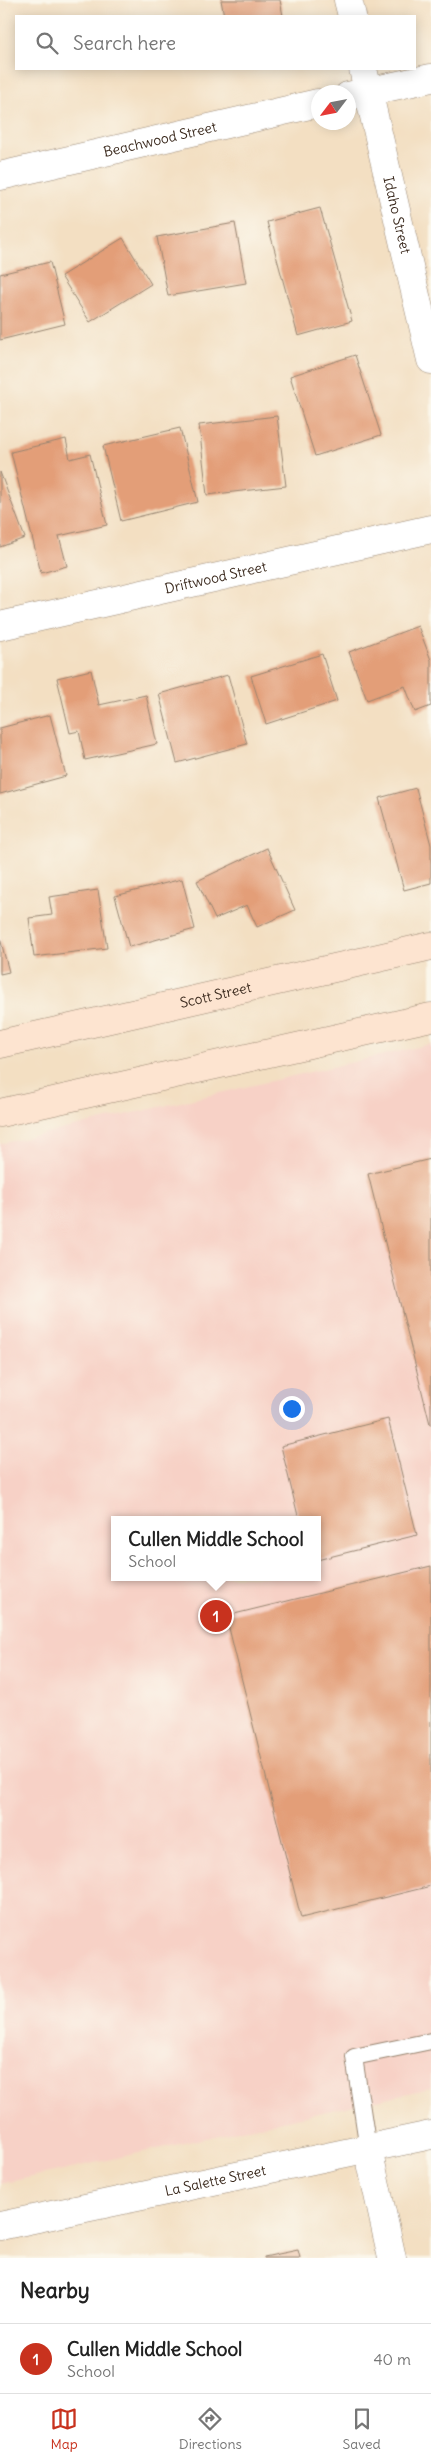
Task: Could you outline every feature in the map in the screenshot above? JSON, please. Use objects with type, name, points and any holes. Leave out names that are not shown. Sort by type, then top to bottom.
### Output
[{"type":"main road","name":"Scott Street","points":[[0,1044],[431,946]]},
{"type":"main road","points":[[0,1113],[431,1016]]},
{"type":"street","points":[[348,0],[352,15]]},
{"type":"street","points":[[360,86],[431,78]]},
{"type":"street","name":"Idaho Street","points":[[360,86],[431,360]]},
{"type":"street","name":"Beachwood Street","points":[[0,176],[311,105]]},
{"type":"street","name":"Driftwood Street","points":[[0,626],[431,529]]},
{"type":"street","name":"La Salette Street","points":[[0,2226],[431,2135]]},
{"type":"street","points":[[368,2149],[392,2258]]},
{"type":"lane","points":[[368,2149],[354,2058],[431,2041]]},
{"type":"shaded area","points":[[431,1044],[431,2088],[0,2184],[0,1144]]},
{"type":"building","points":[[221,0],[280,0],[283,15],[224,15]]},
{"type":"building","points":[[320,208],[352,321],[298,336],[267,222]]},
{"type":"building","points":[[235,223],[246,283],[168,296],[157,237]]},
{"type":"building","points":[[123,238],[151,284],[90,322],[61,276]]},
{"type":"building","points":[[50,262],[65,324],[0,340],[0,274]]},
{"type":"building","points":[[355,355],[381,435],[315,456],[290,376]]},
{"type":"building","points":[[277,416],[286,486],[207,495],[199,425]]},
{"type":"building","points":[[180,428],[198,502],[121,521],[103,446]]},
{"type":"building","points":[[66,439],[70,459],[90,454],[107,525],[59,536],[67,566],[41,573],[11,452]]},
{"type":"building","points":[[0,472],[25,538],[0,547]]},
{"type":"building","points":[[418,626],[431,660],[431,706],[415,712],[405,686],[367,700],[349,652]]},
{"type":"building","points":[[322,654],[337,701],[266,724],[251,676]]},
{"type":"building","points":[[91,670],[99,705],[146,695],[157,744],[85,760],[79,731],[70,733],[57,678]]},
{"type":"building","points":[[228,675],[247,744],[177,763],[159,694]]},
{"type":"building","points":[[50,715],[66,776],[0,794],[0,728]]},
{"type":"building","points":[[416,788],[431,845],[431,883],[404,890],[379,798]]},
{"type":"building","points":[[267,848],[295,910],[257,927],[247,905],[215,919],[197,881]]},
{"type":"building","points":[[182,879],[195,929],[129,947],[115,896]]},
{"type":"building","points":[[98,890],[107,948],[34,957],[29,918],[52,915],[49,897]]},
{"type":"building","points":[[0,938],[9,972],[0,974]]},
{"type":"building","points":[[431,1159],[431,1424],[430,1424],[368,1174]]},
{"type":"building","points":[[388,1419],[417,1535],[321,1559],[321,1516],[298,1516],[281,1446]]},
{"type":"building","points":[[431,1566],[431,1886],[301,1918],[226,1616]]},
{"type":"building","points":[[298,2250],[300,2258],[264,2258],[264,2257]]},
{"type":"place","name":"Cullen Middle School","points":[[216,1616]]}]
